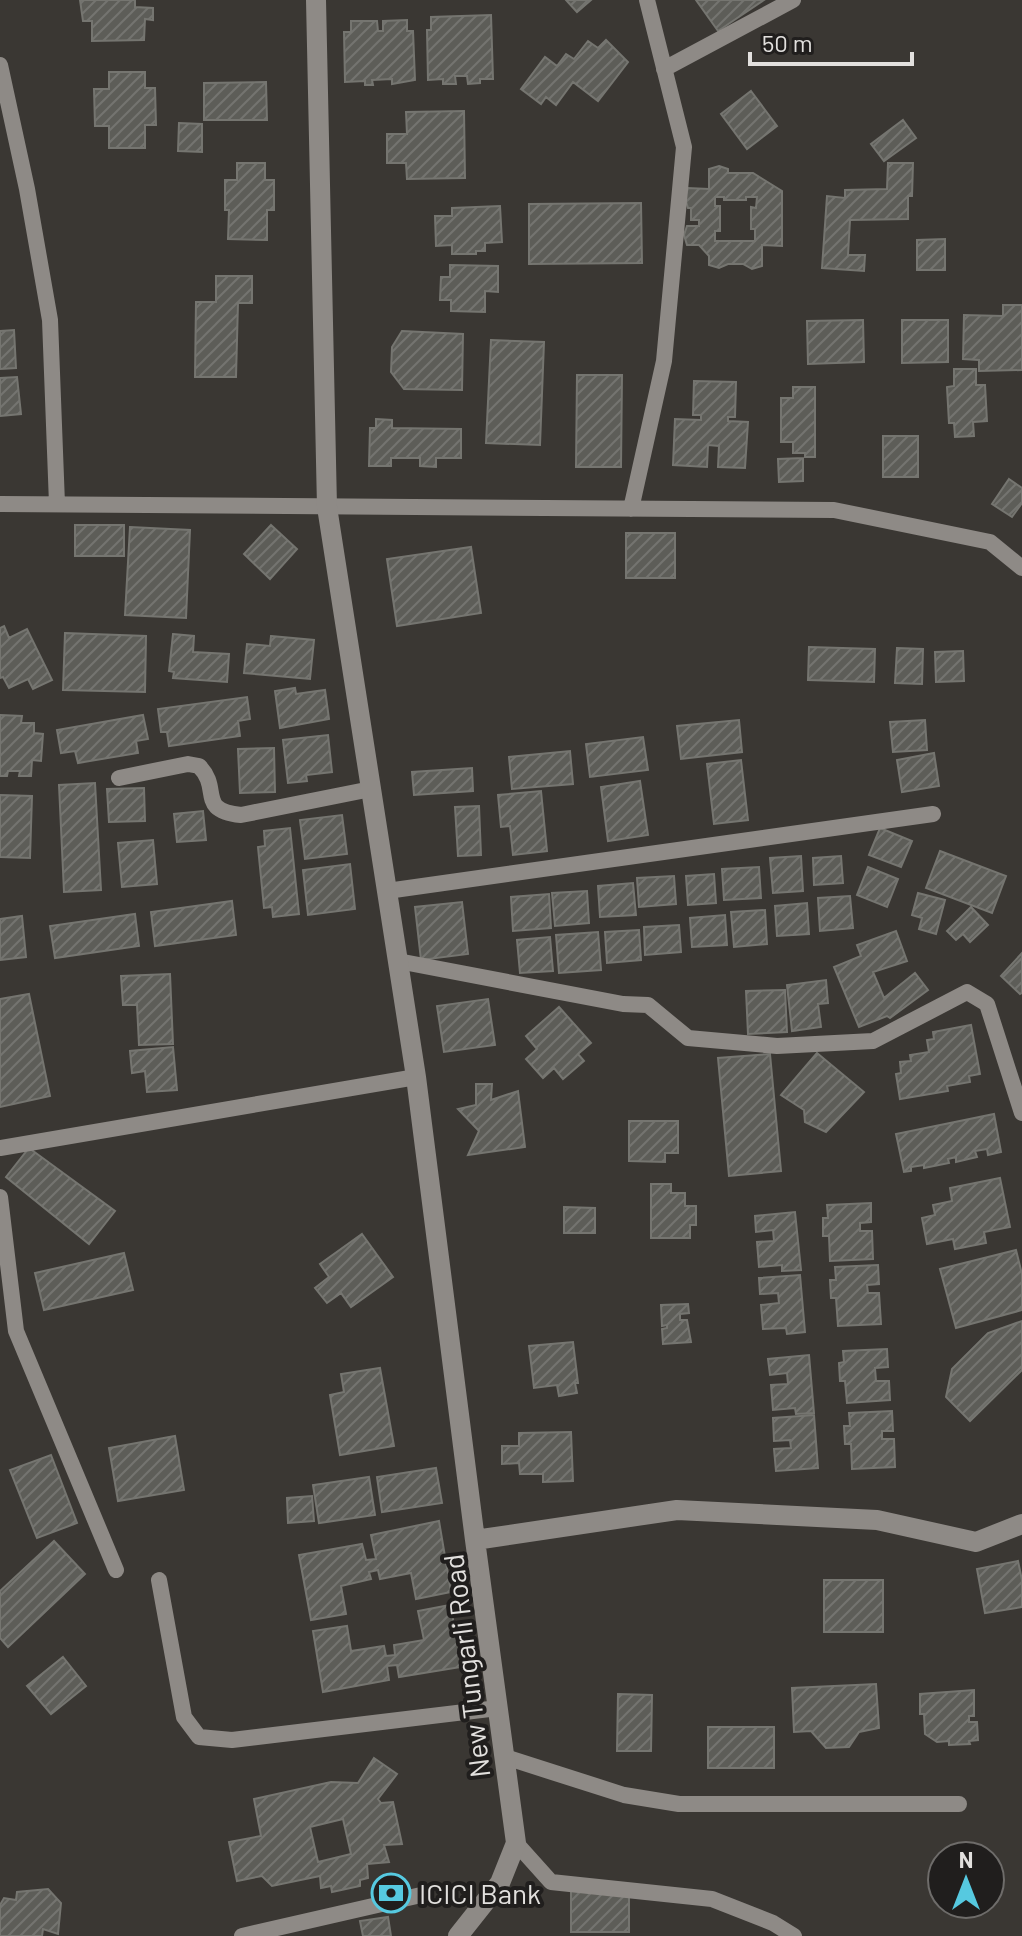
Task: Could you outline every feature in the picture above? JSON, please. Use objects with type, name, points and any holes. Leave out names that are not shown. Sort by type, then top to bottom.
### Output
[{"type":"street","points":[[316,0],[327,507],[416,1077],[475,1540]]},
{"type":"street","points":[[631,509],[664,361],[684,147],[647,0]]},
{"type":"street","points":[[664,69],[793,0]]},
{"type":"street","points":[[0,65],[7,129],[50,320],[57,504]]},
{"type":"street","points":[[0,504],[834,510],[990,542],[1022,568]]},
{"type":"street","points":[[119,778],[188,764],[199,766],[208,780],[215,808],[223,813],[241,815],[371,789]]},
{"type":"street","points":[[387,891],[933,814]]},
{"type":"street","points":[[398,961],[623,1004],[648,1005],[688,1038],[777,1046],[873,1041],[967,992],[987,1004],[1022,1113]]},
{"type":"street","points":[[0,1148],[416,1077]]},
{"type":"street","points":[[0,1197],[16,1331],[116,1570]]},
{"type":"street","name":"New Tungarli Road","points":[[458,1936],[500,1883],[516,1843],[475,1540],[677,1510],[877,1520],[976,1542],[1022,1524]]},
{"type":"street","points":[[159,1580],[184,1717],[199,1737],[232,1740],[498,1708]]},
{"type":"street","points":[[505,1757],[624,1795],[679,1804],[959,1804]]},
{"type":"street","points":[[516,1843],[551,1882],[712,1899],[773,1923],[794,1936]]},
{"type":"street","points":[[242,1936],[421,1895]]},
{"type":"building","points":[[80,0],[135,0],[135,7],[153,8],[153,20],[145,19],[144,40],[92,41],[92,21],[83,21]]},
{"type":"building","points":[[566,0],[591,0],[577,12]]},
{"type":"building","points":[[696,0],[764,0],[718,31]]},
{"type":"building","points":[[491,15],[493,79],[480,79],[480,83],[468,84],[467,76],[455,76],[456,84],[443,84],[443,79],[428,80],[427,30],[431,30],[431,17]]},
{"type":"building","points":[[407,20],[407,31],[413,31],[415,80],[392,84],[392,79],[372,80],[373,85],[365,85],[365,81],[345,82],[344,32],[351,32],[351,21],[377,21],[378,31],[383,31],[383,21]]},
{"type":"building","points":[[606,40],[628,62],[598,101],[573,82],[556,105],[546,97],[541,104],[521,89],[545,57],[557,66],[566,54],[574,59],[588,41],[598,48]]},
{"type":"building","points":[[109,72],[145,72],[145,88],[155,88],[156,125],[145,125],[145,148],[109,148],[109,126],[95,126],[94,89],[109,89]]},
{"type":"building","points":[[266,82],[267,120],[204,120],[204,83]]},
{"type":"building","points":[[751,91],[777,126],[747,149],[721,114]]},
{"type":"building","points":[[464,111],[465,178],[407,179],[406,163],[387,163],[387,134],[407,134],[406,112]]},
{"type":"building","points":[[903,120],[916,138],[884,161],[871,144]]},
{"type":"building","points":[[179,123],[202,124],[202,152],[178,151]]},
{"type":"building","points":[[237,163],[265,163],[265,180],[274,180],[274,210],[267,210],[267,240],[228,239],[229,210],[225,210],[225,180],[237,180]]},
{"type":"building","points":[[888,163],[913,163],[908,219],[850,220],[848,255],[865,255],[864,271],[822,268],[827,196],[845,198],[845,190],[887,189]]},
{"type":"building","points":[[719,166],[728,169],[728,173],[753,173],[782,191],[782,246],[762,245],[762,266],[752,269],[743,264],[728,264],[719,268],[709,265],[709,256],[699,245],[687,245],[684,235],[687,226],[699,226],[699,220],[691,220],[691,208],[688,208],[685,198],[688,188],[709,189],[709,169]],"holes":[[[715,197],[724,197],[724,200],[757,197],[756,208],[751,207],[751,229],[755,229],[755,241],[715,241],[715,231],[720,231],[720,206],[715,206]]]},
{"type":"building","points":[[641,203],[642,263],[529,264],[529,204]]},
{"type":"building","points":[[500,206],[502,242],[485,243],[485,251],[476,251],[476,254],[452,254],[452,245],[436,246],[435,216],[452,216],[452,208]]},
{"type":"building","points":[[945,239],[945,270],[917,270],[917,240]]},
{"type":"building","points":[[450,265],[498,266],[498,292],[485,291],[485,312],[451,311],[451,300],[440,300],[441,277],[450,277]]},
{"type":"building","points":[[216,276],[252,276],[252,303],[238,303],[236,377],[195,377],[196,302],[216,302]]},
{"type":"building","points":[[1003,305],[1022,305],[1022,370],[979,371],[979,360],[963,359],[964,315],[1003,316]]},
{"type":"building","points":[[863,320],[864,362],[808,364],[807,321]]},
{"type":"building","points":[[902,320],[948,320],[948,362],[902,363]]},
{"type":"building","points":[[14,330],[16,368],[0,369],[0,331]]},
{"type":"building","points":[[402,331],[463,334],[462,390],[404,389],[391,372],[392,347]]},
{"type":"building","points":[[491,340],[544,342],[540,445],[486,443]]},
{"type":"building","points":[[954,369],[976,369],[976,385],[985,385],[987,421],[973,422],[974,436],[955,437],[954,423],[949,423],[947,387],[954,386]]},
{"type":"building","points":[[577,375],[622,375],[621,467],[576,467]]},
{"type":"building","points":[[17,377],[21,414],[0,416],[0,378]]},
{"type":"building","points":[[694,381],[736,382],[735,417],[728,417],[728,421],[748,422],[745,468],[718,467],[719,446],[708,445],[707,467],[673,465],[675,419],[701,420],[701,415],[693,415]]},
{"type":"building","points":[[793,387],[815,387],[815,457],[793,453],[793,442],[781,442],[781,398],[793,398]]},
{"type":"building","points":[[376,419],[392,420],[392,428],[461,429],[461,458],[436,458],[436,467],[420,466],[420,458],[391,458],[391,466],[369,466],[370,428],[376,428]]},
{"type":"building","points":[[883,436],[918,436],[918,477],[883,477]]},
{"type":"building","points":[[803,458],[803,481],[779,482],[778,459]]},
{"type":"building","points":[[1009,479],[1022,488],[1022,503],[1012,517],[992,504]]},
{"type":"building","points":[[75,525],[124,525],[124,556],[75,556]]},
{"type":"building","points":[[271,525],[297,549],[270,579],[244,554]]},
{"type":"building","points":[[130,527],[190,530],[186,618],[125,615]]},
{"type":"building","points":[[626,533],[675,533],[675,578],[626,578]]},
{"type":"building","points":[[471,547],[481,613],[397,626],[387,559]]},
{"type":"building","points":[[4,626],[9,638],[27,629],[52,680],[33,689],[28,679],[9,688],[3,677],[0,678],[0,628]]},
{"type":"building","points":[[65,633],[146,636],[145,692],[63,690]]},
{"type":"building","points":[[173,634],[194,636],[193,652],[229,654],[227,682],[173,678],[174,672],[169,671]]},
{"type":"building","points":[[271,636],[314,640],[310,679],[244,673],[247,644],[270,646]]},
{"type":"building","points":[[809,647],[875,649],[874,682],[808,680]]},
{"type":"building","points":[[897,648],[923,649],[922,684],[895,683]]},
{"type":"building","points":[[963,651],[964,681],[936,682],[935,652]]},
{"type":"building","points":[[295,688],[296,694],[325,690],[329,719],[280,728],[275,691]]},
{"type":"building","points":[[247,697],[250,719],[238,721],[240,736],[169,746],[167,732],[161,732],[158,709]]},
{"type":"building","points":[[0,715],[22,716],[21,723],[34,723],[34,733],[43,734],[41,761],[32,760],[31,776],[19,776],[20,771],[8,771],[7,776],[0,776]]},
{"type":"building","points":[[143,715],[148,739],[136,741],[138,753],[78,763],[75,751],[61,753],[57,730]]},
{"type":"building","points":[[739,720],[742,752],[681,759],[677,726]]},
{"type":"building","points":[[925,720],[927,750],[893,752],[890,722]]},
{"type":"building","points":[[328,735],[332,772],[306,775],[307,781],[288,783],[283,740]]},
{"type":"building","points":[[643,737],[648,770],[590,777],[586,744]]},
{"type":"building","points":[[274,748],[275,792],[240,793],[238,749]]},
{"type":"building","points":[[570,751],[573,784],[512,789],[509,757]]},
{"type":"building","points":[[934,753],[939,786],[902,792],[897,760]]},
{"type":"building","points":[[741,760],[748,820],[714,824],[707,764]]},
{"type":"building","points":[[472,768],[473,791],[414,795],[412,772]]},
{"type":"building","points":[[640,781],[648,835],[608,841],[601,787]]},
{"type":"building","points":[[95,783],[101,890],[64,892],[59,785]]},
{"type":"building","points":[[144,788],[145,821],[109,822],[107,789]]},
{"type":"building","points":[[541,791],[547,851],[513,855],[510,826],[501,827],[498,795]]},
{"type":"building","points":[[0,795],[32,796],[30,858],[0,857]]},
{"type":"building","points":[[479,806],[481,855],[458,856],[455,807]]},
{"type":"building","points":[[203,811],[206,840],[177,842],[174,814]]},
{"type":"building","points":[[342,815],[347,854],[305,859],[300,820]]},
{"type":"building","points":[[290,828],[299,914],[273,917],[272,907],[264,908],[258,847],[265,846],[264,831]]},
{"type":"building","points":[[880,828],[912,841],[901,867],[869,855]]},
{"type":"building","points":[[153,840],[157,884],[122,887],[118,843]]},
{"type":"building","points":[[940,851],[1006,876],[992,913],[926,888]]},
{"type":"building","points":[[801,856],[803,891],[773,893],[770,858]]},
{"type":"building","points":[[841,856],[843,883],[814,885],[813,858]]},
{"type":"building","points":[[350,864],[355,909],[308,915],[303,870]]},
{"type":"building","points":[[759,867],[761,898],[724,900],[722,869]]},
{"type":"building","points":[[868,867],[898,879],[887,907],[857,895]]},
{"type":"building","points":[[714,874],[716,903],[688,905],[686,876]]},
{"type":"building","points":[[674,876],[676,904],[639,907],[637,878]]},
{"type":"building","points":[[633,883],[636,915],[600,917],[598,886]]},
{"type":"building","points":[[587,891],[589,923],[555,926],[552,893]]},
{"type":"building","points":[[918,893],[945,900],[936,934],[919,929],[922,918],[912,915]]},
{"type":"building","points":[[549,894],[551,928],[513,931],[511,897]]},
{"type":"building","points":[[850,896],[853,928],[820,931],[818,898]]},
{"type":"building","points":[[232,901],[236,935],[155,946],[151,912]]},
{"type":"building","points":[[462,902],[468,954],[421,960],[415,907]]},
{"type":"building","points":[[807,903],[809,934],[777,936],[775,906]]},
{"type":"building","points":[[971,907],[988,925],[970,942],[963,934],[956,940],[947,931]]},
{"type":"building","points":[[765,910],[767,944],[734,947],[731,912]]},
{"type":"building","points":[[135,914],[139,946],[55,958],[50,926]]},
{"type":"building","points":[[725,915],[727,945],[692,947],[690,918]]},
{"type":"building","points":[[22,916],[26,957],[0,960],[0,919]]},
{"type":"building","points":[[679,925],[681,952],[645,955],[644,927]]},
{"type":"building","points":[[639,930],[641,960],[607,963],[605,932]]},
{"type":"building","points":[[896,931],[907,961],[873,972],[884,998],[915,973],[928,990],[890,1018],[887,1016],[859,1027],[834,967],[861,956],[857,945]]},
{"type":"building","points":[[598,932],[601,970],[559,973],[556,935]]},
{"type":"building","points":[[550,937],[553,971],[520,973],[517,940]]},
{"type":"building","points":[[1022,953],[1022,993],[1020,994],[1001,976]]},
{"type":"building","points":[[170,974],[173,1044],[139,1045],[137,1005],[123,1005],[121,976]]},
{"type":"building","points":[[826,980],[828,1003],[818,1004],[821,1027],[792,1031],[787,985]]},
{"type":"building","points":[[785,990],[787,1032],[748,1034],[746,991]]},
{"type":"building","points":[[29,994],[50,1096],[0,1107],[0,999]]},
{"type":"building","points":[[488,999],[495,1045],[444,1052],[437,1006]]},
{"type":"building","points":[[559,1007],[591,1043],[578,1054],[584,1061],[563,1079],[554,1068],[543,1078],[526,1059],[537,1049],[526,1036]]},
{"type":"building","points":[[971,1025],[980,1074],[969,1076],[970,1082],[947,1086],[948,1091],[900,1099],[896,1074],[901,1073],[900,1062],[911,1061],[910,1055],[929,1052],[927,1040],[934,1039],[933,1032]]},
{"type":"building","points":[[173,1047],[177,1090],[147,1092],[145,1071],[132,1073],[130,1051]]},
{"type":"building","points":[[817,1053],[864,1092],[826,1132],[805,1122],[804,1110],[781,1095]]},
{"type":"building","points":[[770,1054],[781,1171],[729,1176],[718,1058]]},
{"type":"building","points":[[476,1084],[492,1084],[491,1100],[518,1091],[525,1147],[468,1155],[479,1131],[458,1109],[476,1105]]},
{"type":"building","points":[[994,1114],[1001,1152],[988,1155],[987,1149],[975,1151],[977,1157],[956,1162],[956,1157],[948,1159],[949,1163],[911,1167],[911,1171],[904,1172],[896,1134]]},
{"type":"building","points":[[629,1121],[678,1121],[678,1153],[665,1153],[665,1162],[629,1161]]},
{"type":"building","points":[[29,1148],[115,1211],[89,1244],[6,1177]]},
{"type":"building","points":[[1000,1178],[1010,1227],[984,1232],[986,1243],[955,1249],[953,1239],[927,1244],[922,1218],[935,1215],[933,1205],[952,1201],[950,1188]]},
{"type":"building","points":[[651,1184],[671,1184],[671,1193],[685,1193],[685,1206],[696,1206],[696,1225],[690,1225],[690,1238],[651,1238]]},
{"type":"building","points":[[871,1203],[871,1222],[860,1223],[860,1231],[872,1231],[873,1259],[830,1261],[829,1236],[823,1236],[823,1218],[828,1218],[827,1205]]},
{"type":"building","points":[[564,1207],[595,1208],[595,1233],[564,1233]]},
{"type":"building","points":[[795,1212],[801,1270],[782,1271],[782,1265],[759,1267],[757,1242],[774,1241],[773,1230],[756,1232],[755,1216]]},
{"type":"building","points":[[362,1234],[393,1277],[351,1307],[341,1293],[327,1303],[315,1288],[329,1277],[320,1264]]},
{"type":"building","points":[[1016,1250],[1022,1274],[1022,1310],[956,1328],[940,1269]]},
{"type":"building","points":[[124,1253],[133,1290],[44,1310],[35,1273]]},
{"type":"building","points":[[878,1265],[879,1284],[867,1285],[868,1293],[879,1293],[881,1324],[838,1326],[836,1298],[831,1298],[830,1280],[836,1280],[835,1267]]},
{"type":"building","points":[[800,1275],[805,1332],[787,1334],[786,1328],[763,1329],[761,1305],[779,1303],[778,1293],[760,1294],[759,1278]]},
{"type":"building","points":[[688,1304],[689,1313],[680,1314],[680,1320],[687,1320],[691,1342],[663,1344],[662,1329],[667,1325],[662,1326],[661,1305]]},
{"type":"building","points":[[1022,1321],[1022,1370],[970,1421],[946,1397],[952,1369],[988,1333]]},
{"type":"building","points":[[573,1342],[577,1393],[559,1396],[557,1385],[534,1388],[529,1346]]},
{"type":"building","points":[[887,1349],[888,1367],[875,1368],[876,1381],[889,1381],[890,1400],[847,1403],[845,1381],[840,1381],[839,1363],[844,1362],[843,1351]]},
{"type":"building","points":[[809,1355],[814,1413],[796,1414],[795,1408],[773,1410],[771,1385],[788,1384],[787,1373],[770,1375],[768,1359]]},
{"type":"building","points":[[380,1368],[394,1446],[340,1455],[330,1395],[344,1392],[341,1374]]},
{"type":"building","points":[[892,1411],[893,1431],[882,1431],[882,1439],[894,1439],[895,1467],[852,1469],[851,1444],[845,1444],[844,1426],[850,1426],[849,1413]]},
{"type":"building","points":[[814,1415],[818,1468],[776,1471],[774,1449],[791,1448],[790,1440],[774,1441],[773,1418]]},
{"type":"building","points":[[571,1432],[573,1481],[543,1482],[543,1474],[520,1474],[519,1463],[502,1464],[502,1446],[519,1446],[519,1433]]},
{"type":"building","points":[[175,1436],[184,1490],[118,1501],[109,1448]]},
{"type":"building","points":[[51,1455],[77,1523],[37,1538],[10,1470]]},
{"type":"building","points":[[436,1468],[442,1503],[382,1512],[377,1477]]},
{"type":"building","points":[[369,1477],[375,1515],[319,1523],[313,1485]]},
{"type":"building","points":[[312,1496],[314,1521],[288,1523],[287,1498]]},
{"type":"building","points":[[439,1521],[451,1592],[416,1599],[411,1573],[380,1579],[378,1570],[369,1572],[371,1579],[341,1586],[346,1614],[311,1620],[299,1555],[362,1544],[366,1560],[376,1559],[371,1535]]},
{"type":"building","points":[[54,1541],[85,1574],[8,1647],[0,1638],[0,1591]]},
{"type":"building","points":[[1018,1561],[1022,1607],[985,1613],[977,1569]]},
{"type":"building","points":[[824,1580],[883,1580],[883,1632],[824,1632]]},
{"type":"building","points":[[450,1605],[456,1634],[462,1633],[467,1666],[399,1677],[397,1665],[387,1666],[389,1680],[323,1692],[313,1631],[347,1626],[351,1651],[384,1646],[386,1656],[395,1655],[394,1645],[424,1640],[418,1611]]},
{"type":"building","points":[[63,1657],[86,1686],[51,1714],[27,1686]]},
{"type":"building","points":[[876,1684],[879,1728],[859,1732],[849,1747],[826,1748],[811,1731],[794,1732],[792,1688]]},
{"type":"building","points":[[974,1690],[974,1716],[969,1716],[969,1722],[977,1722],[978,1740],[969,1741],[970,1744],[949,1745],[949,1741],[937,1742],[925,1734],[924,1714],[920,1714],[920,1694]]},
{"type":"building","points":[[618,1694],[652,1695],[651,1751],[617,1751]]},
{"type":"building","points":[[708,1727],[774,1727],[774,1768],[708,1768]]},
{"type":"building","points":[[374,1758],[397,1774],[378,1799],[381,1803],[393,1802],[402,1844],[384,1845],[389,1862],[367,1864],[368,1878],[360,1880],[360,1886],[332,1892],[331,1886],[321,1888],[320,1876],[272,1886],[262,1876],[237,1881],[229,1842],[261,1836],[254,1799],[331,1782],[358,1783]],"holes":[[[343,1819],[351,1854],[318,1862],[310,1827]]]},
{"type":"building","points":[[48,1889],[61,1903],[58,1934],[43,1929],[42,1936],[0,1936],[0,1905],[4,1898],[16,1900],[17,1892]]},
{"type":"building","points":[[571,1891],[629,1891],[629,1932],[571,1932]]},
{"type":"building","points":[[388,1917],[391,1936],[363,1936],[360,1921]]},
{"type":"place","name":"ICICI Bank","points":[[391,1893]]}]
